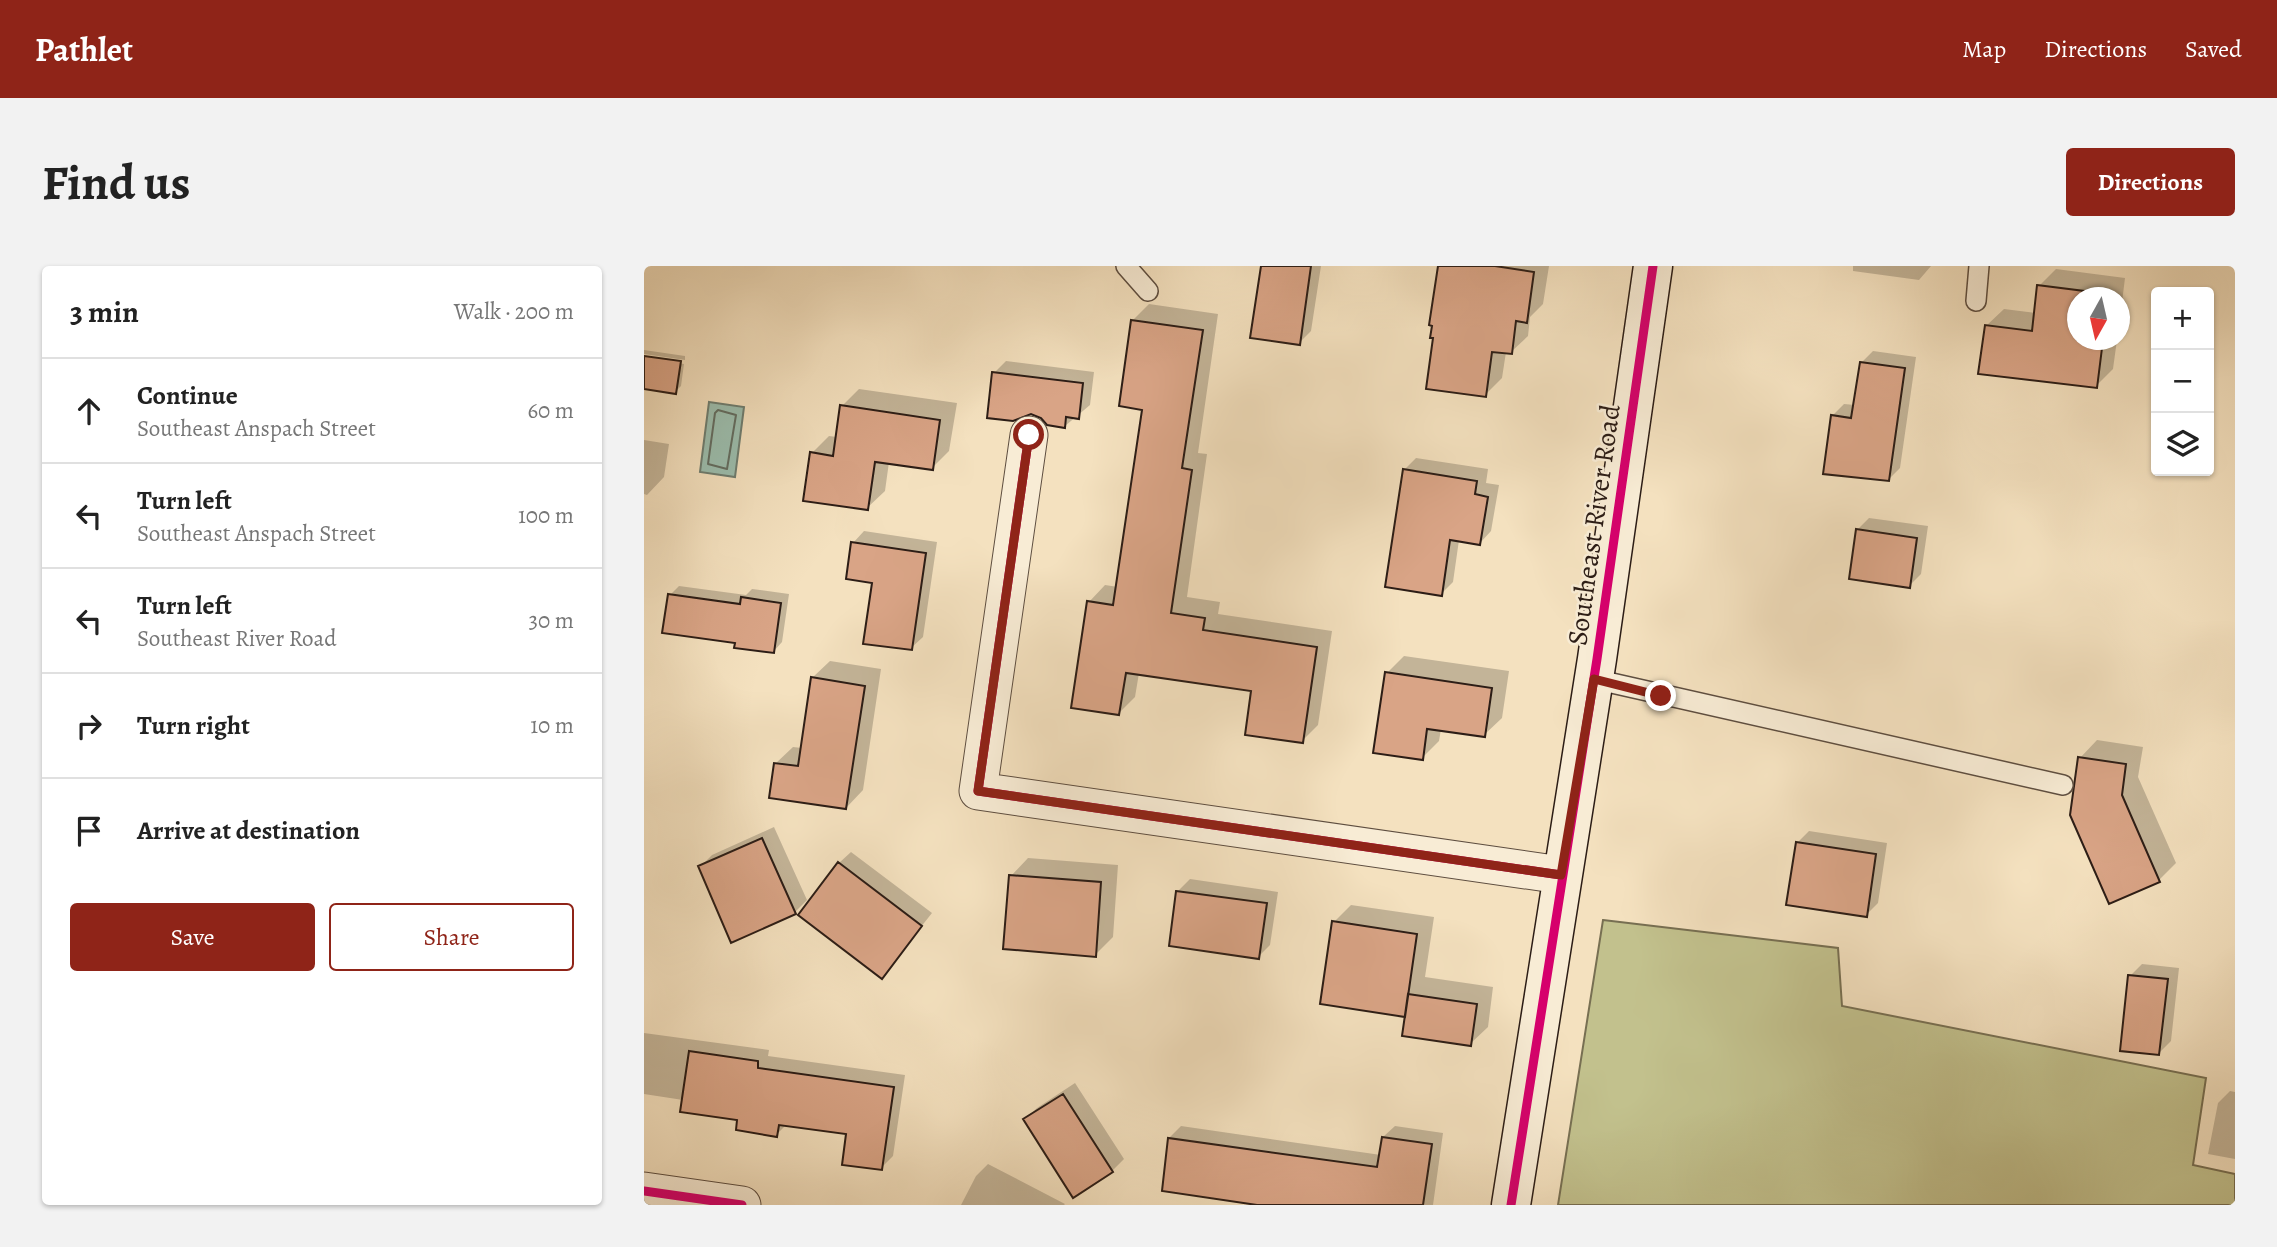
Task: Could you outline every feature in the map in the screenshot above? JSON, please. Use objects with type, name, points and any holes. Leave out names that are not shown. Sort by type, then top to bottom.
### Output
[{"type":"street","name":"Southeast River Road","points":[[1511,1205],[1594,679],[1653,266]]},
{"type":"street","points":[[1029,435],[978,791],[1561,875]]},
{"type":"street","points":[[644,1191],[742,1205]]},
{"type":"lane","points":[[1126,266],[1148,291]]},
{"type":"lane","points":[[1976,301],[1979,266]]},
{"type":"lane","points":[[1594,679],[2063,785]]},
{"type":"shaded area","points":[[1603,920],[1838,948],[1842,1006],[2206,1078],[2193,1165],[2235,1174],[2235,1205],[1558,1205]]},
{"type":"water","points":[[709,402],[744,407],[735,477],[700,472]]},
{"type":"building","points":[[1261,266],[1311,266],[1300,345],[1250,338]]},
{"type":"building","points":[[1438,266],[1495,266],[1534,272],[1527,323],[1516,321],[1512,354],[1492,352],[1486,397],[1426,389],[1433,338],[1430,338],[1432,326],[1429,325]]},
{"type":"building","points":[[2037,285],[2067,289],[2067,350],[2102,350],[2097,388],[1978,374],[1985,325],[2032,331]]},
{"type":"building","points":[[1131,320],[1203,330],[1182,468],[1192,470],[1171,613],[1205,618],[1203,630],[1317,647],[1303,743],[1245,735],[1251,691],[1126,673],[1119,715],[1071,708],[1087,601],[1113,605],[1142,410],[1119,406]]},
{"type":"building","points":[[644,356],[681,361],[676,394],[644,389]]},
{"type":"building","points":[[1860,362],[1905,368],[1889,481],[1823,474],[1831,415],[1851,418]]},
{"type":"building","points":[[992,372],[1083,383],[1079,419],[1066,417],[1065,428],[1047,425],[1041,418],[1031,414],[1013,421],[987,418]]},
{"type":"building","points":[[840,405],[940,420],[933,470],[875,462],[868,510],[803,501],[810,452],[833,456]]},
{"type":"building","points":[[1403,469],[1477,481],[1475,494],[1488,497],[1480,545],[1450,540],[1442,596],[1385,587]]},
{"type":"building","points":[[1856,529],[1917,538],[1910,588],[1849,579]]},
{"type":"building","points":[[851,542],[926,553],[912,650],[863,644],[872,583],[846,579]]},
{"type":"building","points":[[668,594],[740,604],[741,597],[781,603],[774,653],[734,648],[735,643],[662,633]]},
{"type":"building","points":[[1385,672],[1492,688],[1485,737],[1427,729],[1423,760],[1373,753]]},
{"type":"building","points":[[811,677],[865,686],[846,809],[769,798],[774,763],[798,766]]},
{"type":"building","points":[[2078,757],[2126,764],[2122,795],[2160,882],[2109,904],[2070,815]]},
{"type":"building","points":[[762,838],[796,914],[731,943],[698,866]]},
{"type":"building","points":[[1796,842],[1876,854],[1867,917],[1786,905]]},
{"type":"building","points":[[838,862],[922,926],[882,979],[798,915]]},
{"type":"building","points":[[1009,875],[1101,882],[1096,957],[1003,949]]},
{"type":"building","points":[[1176,891],[1267,903],[1259,959],[1169,946]]},
{"type":"building","points":[[1332,921],[1417,934],[1405,1017],[1320,1004]]},
{"type":"building","points":[[2128,975],[2168,979],[2159,1055],[2120,1051]]},
{"type":"building","points":[[1408,994],[1477,1004],[1471,1046],[1402,1036]]},
{"type":"building","points":[[689,1051],[758,1061],[758,1068],[894,1087],[882,1170],[842,1165],[846,1134],[779,1125],[777,1137],[736,1130],[737,1120],[680,1112]]},
{"type":"building","points":[[1063,1094],[1113,1172],[1073,1198],[1023,1119]]},
{"type":"building","points":[[1382,1137],[1432,1144],[1423,1205],[1257,1205],[1162,1191],[1168,1138],[1377,1167]]},
{"type":"cycle path","points":[[1511,1205],[1597,659],[1653,266]]},
{"type":"cycle path","points":[[1029,435],[978,791],[1561,875]]},
{"type":"cycle path","points":[[644,1191],[742,1205]]},
{"type":"route","points":[[1029,435],[978,791],[1561,875],[1594,679],[1661,696]]}]
